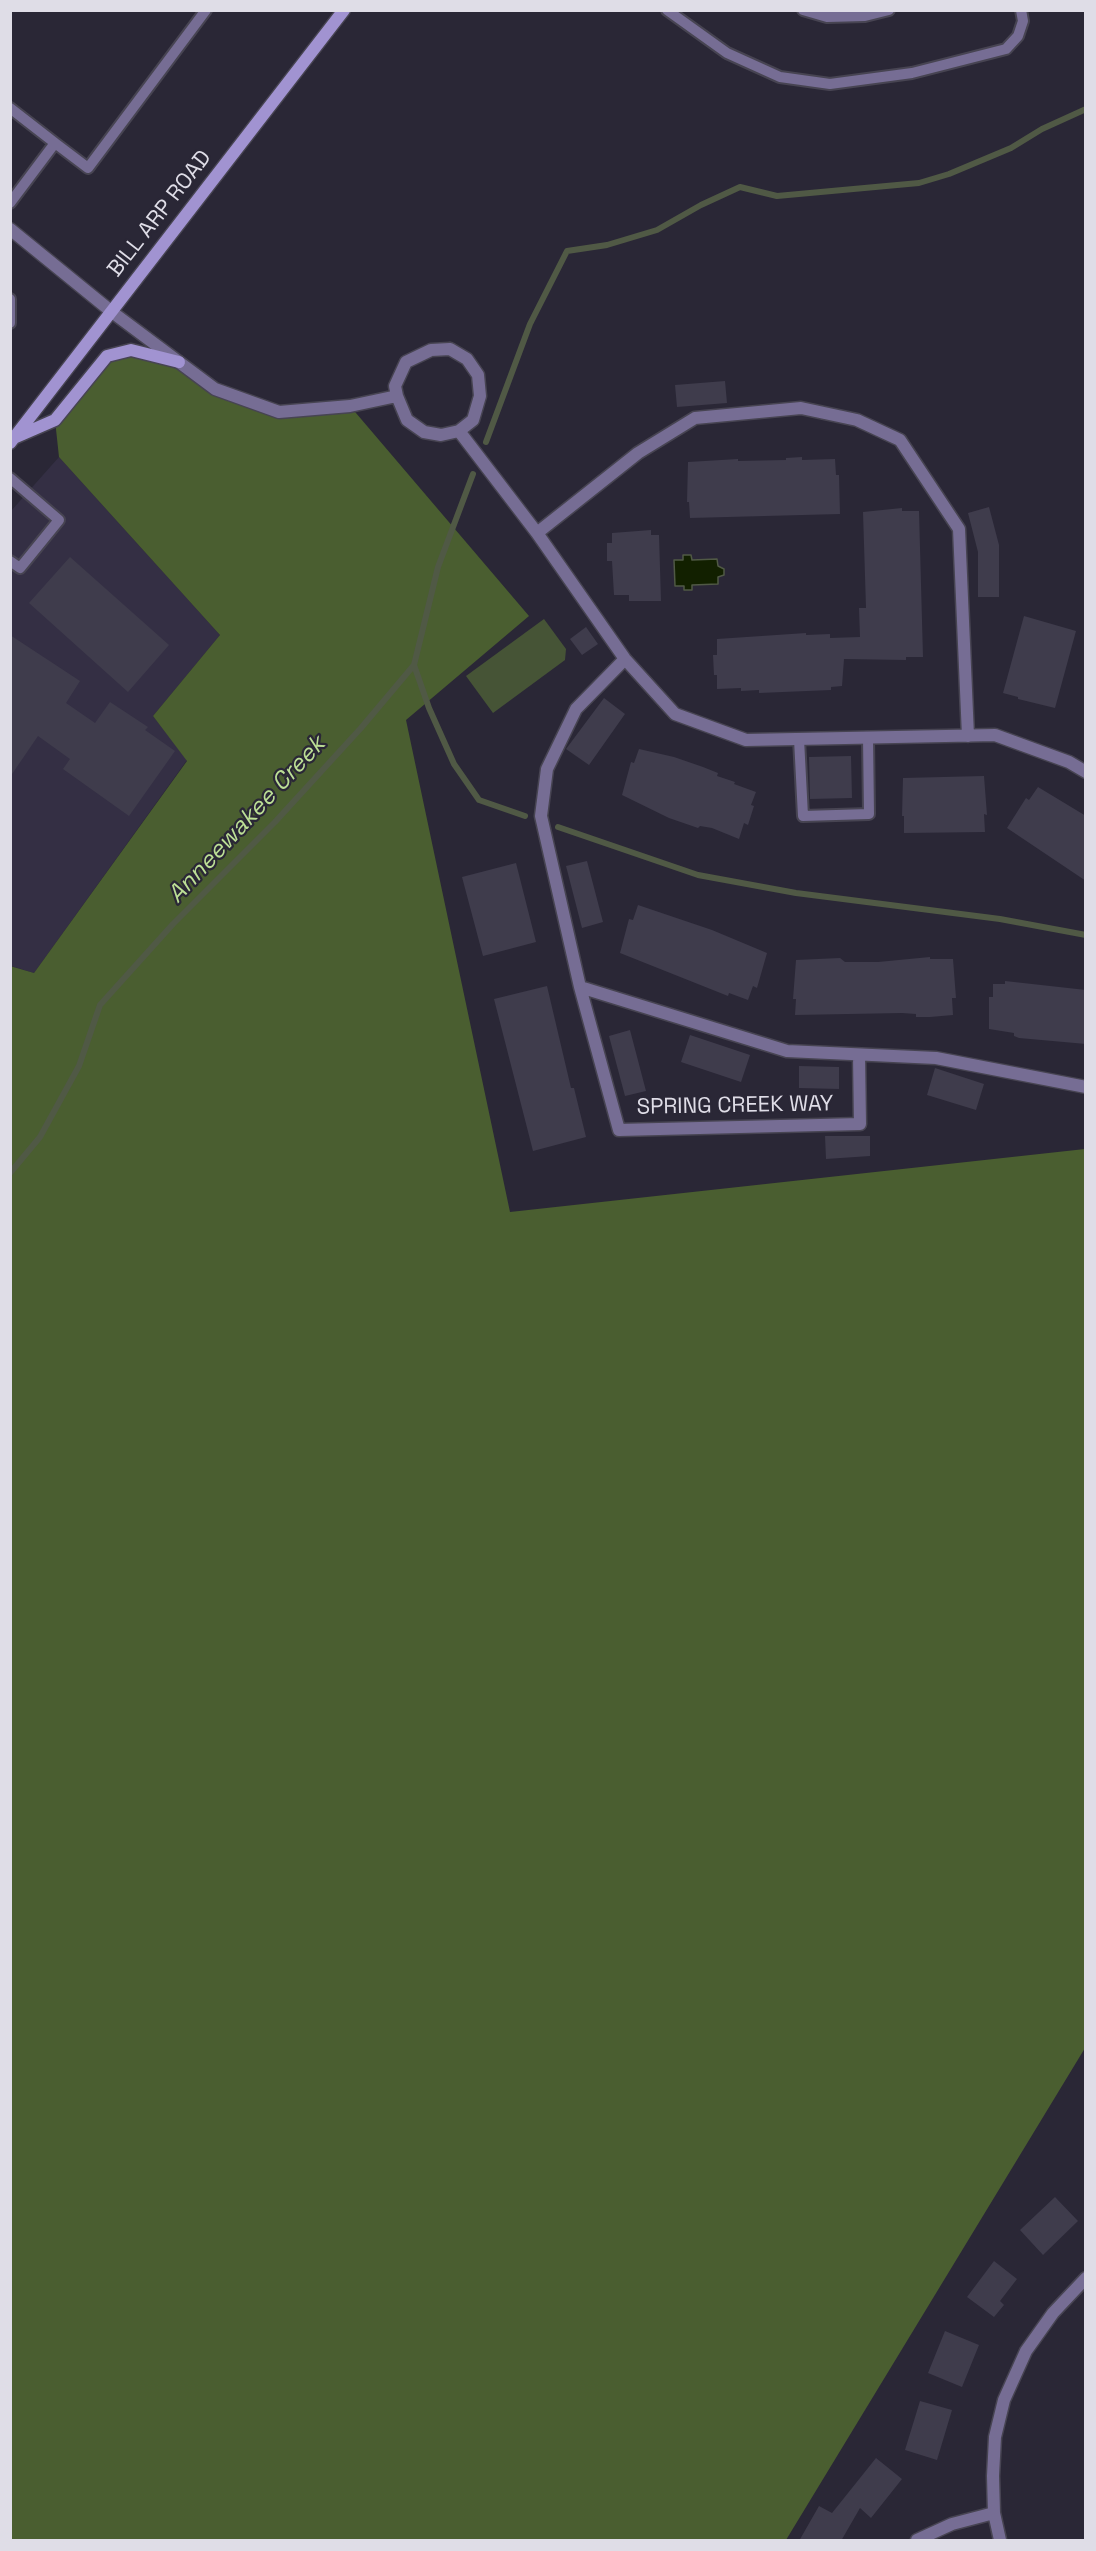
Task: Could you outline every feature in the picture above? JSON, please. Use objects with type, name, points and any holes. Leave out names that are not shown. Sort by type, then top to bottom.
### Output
[{"type":"main road","name":"BILL ARP ROAD","points":[[13,440],[344,10]]},
{"type":"main road","points":[[13,440],[55,420],[107,356],[131,350],[179,362]]},
{"type":"street","points":[[11,230],[112,312],[215,389],[279,412],[350,406],[397,396]]},
{"type":"street","points":[[450,348],[466,359],[478,375],[480,396],[473,420],[459,431],[441,435],[424,432],[407,420],[397,396],[395,386],[406,362],[431,350],[450,348]]},
{"type":"street","points":[[537,533],[638,453],[695,417],[801,408],[857,420],[900,440],[959,530],[968,736]]},
{"type":"street","points":[[459,431],[537,533],[625,659],[675,714],[746,740],[996,735],[1070,762],[1086,772]]},
{"type":"street","name":"SPRING CREEK WAY","points":[[625,659],[576,709],[547,769],[541,816],[580,987],[619,1130],[860,1124],[859,1054]]},
{"type":"street","points":[[580,987],[787,1051],[936,1058],[1086,1087]]},
{"type":"street","points":[[1000,2541],[994,2514],[993,2476],[995,2437],[1004,2400],[1026,2351],[1053,2313],[1086,2278]]},
{"type":"street","points":[[917,2541],[952,2524],[994,2514]]},
{"type":"lane","points":[[10,108],[88,168],[207,10]]},
{"type":"lane","points":[[667,10],[727,53],[780,77],[830,84],[912,73],[1005,49],[1018,36],[1023,21],[1021,10]]},
{"type":"lane","points":[[803,10],[827,17],[865,16],[889,10]]},
{"type":"lane","points":[[10,203],[55,143]]},
{"type":"lane","points":[[10,299],[10,323]]},
{"type":"lane","points":[[10,478],[59,520],[20,568],[10,561]]},
{"type":"lane","points":[[800,739],[803,816],[869,814],[868,737]]},
{"type":"shaded area","points":[[131,350],[179,362],[215,389],[279,412],[350,406],[529,616],[406,720],[510,1212],[1085,1149],[1085,2048],[786,2540],[11,2540],[10,966],[34,973],[187,761],[153,716],[220,635],[59,457],[55,420],[107,356]]},
{"type":"shaded area","points":[[59,457],[220,635],[153,716],[187,760],[34,973],[11,966],[11,511]]},
{"type":"shaded area","points":[[683,555],[691,555],[692,560],[717,559],[718,566],[724,569],[724,575],[718,577],[718,584],[692,585],[692,590],[684,590],[684,586],[675,586],[674,560],[683,560]]},
{"type":"shaded area","points":[[544,619],[566,649],[565,660],[493,713],[466,676]]},
{"type":"building","points":[[725,381],[727,403],[677,407],[675,385]]},
{"type":"building","points":[[802,457],[802,460],[835,459],[836,475],[839,475],[840,514],[690,518],[689,502],[687,502],[688,462],[738,459],[738,461],[786,460],[786,458]]},
{"type":"building","points":[[989,507],[999,545],[999,597],[978,597],[978,552],[968,513]]},
{"type":"building","points":[[902,508],[902,511],[919,511],[923,657],[906,657],[906,660],[844,659],[842,686],[831,687],[831,690],[759,693],[759,690],[741,691],[741,688],[717,689],[713,655],[717,655],[717,639],[806,633],[806,635],[830,634],[830,638],[860,637],[859,608],[866,608],[863,512]]},
{"type":"building","points":[[651,530],[651,535],[659,535],[661,601],[629,601],[629,595],[614,595],[612,561],[607,561],[607,543],[612,543],[612,533]]},
{"type":"building","points":[[70,557],[169,645],[128,692],[29,603]]},
{"type":"building","points":[[1024,616],[1076,631],[1055,708],[1003,693]]},
{"type":"building","points":[[586,627],[598,644],[582,655],[570,639]]},
{"type":"building","points":[[10,635],[80,681],[66,703],[95,723],[110,702],[148,727],[145,730],[175,751],[129,816],[63,769],[70,759],[38,736],[10,777]]},
{"type":"building","points":[[604,698],[625,714],[589,765],[566,749]]},
{"type":"building","points":[[639,749],[703,767],[718,773],[717,776],[756,792],[748,825],[744,823],[739,839],[712,828],[700,826],[698,828],[669,818],[622,795],[631,762],[634,763]]},
{"type":"building","points":[[851,756],[852,798],[810,799],[809,757]]},
{"type":"building","points":[[984,776],[987,815],[984,814],[985,832],[904,833],[903,778]]},
{"type":"building","points":[[1038,787],[1086,816],[1086,881],[1007,828],[1026,798],[1029,800]]},
{"type":"building","points":[[587,861],[603,922],[582,928],[566,866]]},
{"type":"building","points":[[516,863],[536,942],[483,956],[462,877]]},
{"type":"building","points":[[638,905],[712,930],[767,953],[757,988],[753,986],[748,1000],[729,993],[728,996],[620,953],[629,919],[633,920]]},
{"type":"building","points":[[930,957],[930,959],[953,959],[956,998],[952,998],[953,1015],[916,1017],[916,1014],[902,1013],[795,1015],[796,999],[793,999],[796,960],[840,958],[845,962],[878,962]]},
{"type":"building","points":[[1005,981],[1086,990],[1086,1044],[1019,1038],[1014,1036],[1014,1033],[989,1029],[989,997],[993,997],[993,984],[1005,984]]},
{"type":"building","points":[[547,986],[571,1088],[574,1088],[586,1137],[533,1151],[494,999]]},
{"type":"building","points":[[630,1030],[646,1091],[625,1096],[609,1036]]},
{"type":"building","points":[[690,1035],[750,1055],[741,1082],[681,1062]]},
{"type":"building","points":[[799,1066],[839,1067],[839,1089],[799,1088]]},
{"type":"building","points":[[935,1068],[984,1084],[976,1110],[927,1095]]},
{"type":"building","points":[[825,1136],[870,1136],[870,1156],[826,1159]]},
{"type":"building","points":[[1055,2197],[1078,2221],[1043,2255],[1020,2230]]},
{"type":"building","points":[[994,2261],[1017,2279],[1000,2301],[1004,2305],[994,2317],[967,2297]]},
{"type":"building","points":[[945,2331],[979,2345],[962,2387],[928,2373]]},
{"type":"building","points":[[920,2401],[952,2410],[937,2460],[905,2450]]},
{"type":"building","points":[[876,2458],[902,2479],[871,2518],[860,2508],[841,2541],[799,2541],[819,2506],[832,2513]]},
{"type":"waterway","points":[[486,442],[530,324],[567,251],[607,245],[657,230],[701,205],[740,187],[777,196],[919,183],[949,174],[1011,148],[1042,129],[1086,109]]},
{"type":"waterway","name":"Anneewakee Creek","points":[[10,1173],[40,1137],[79,1066],[100,1005],[173,924],[275,822],[361,728],[414,665],[438,567],[473,474]]},
{"type":"waterway","points":[[414,665],[429,708],[454,764],[479,800],[525,816]]},
{"type":"waterway","points":[[558,827],[698,875],[796,893],[1000,919],[1086,935]]}]
